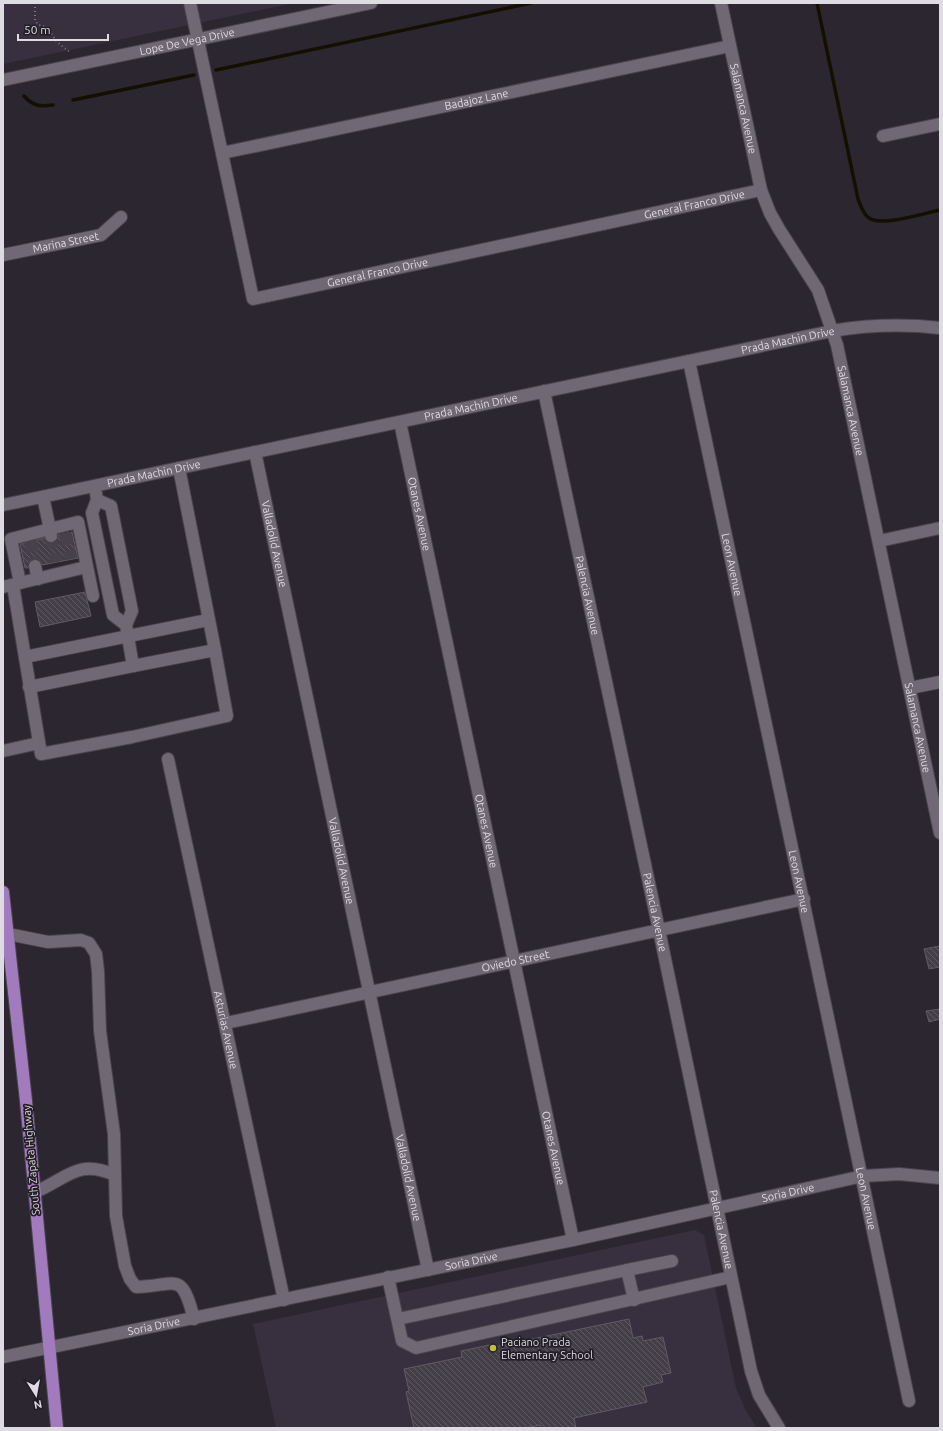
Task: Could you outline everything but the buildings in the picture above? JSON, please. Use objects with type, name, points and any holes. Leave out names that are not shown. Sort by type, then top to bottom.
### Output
[{"type":"main road","name":"South Zapata Highway","points":[[3,892],[35,1192],[58,1428]]},
{"type":"street","name":"General Franco Drive","points":[[190,3],[253,299],[762,190]]},
{"type":"street","name":"Lope De Vega Drive","points":[[3,80],[371,3]]},
{"type":"street","name":"Salamanca Avenue","points":[[721,3],[762,190],[770,213],[818,290],[837,345],[940,833]]},
{"type":"street","name":"Badajoz Lane","points":[[222,153],[730,46]]},
{"type":"street","points":[[883,136],[940,124]]},
{"type":"street","name":"Marina Street","points":[[3,255],[102,235],[121,217]]},
{"type":"street","name":"Prada Machin Drive","points":[[3,505],[832,331],[869,326],[900,325],[940,328]]},
{"type":"street","name":"Leon Avenue","points":[[689,361],[863,1176],[909,1401]]},
{"type":"street","name":"Palencia Avenue","points":[[544,391],[660,930],[751,1371],[759,1395],[779,1428]]},
{"type":"street","name":"Otanes Avenue","points":[[400,422],[573,1240]]},
{"type":"street","name":"Valladolid Avenue","points":[[255,452],[428,1270]]},
{"type":"street","points":[[93,596],[78,522],[64,529],[29,537],[11,539],[12,585],[41,754],[132,737],[227,716],[179,468]]},
{"type":"street","points":[[95,486],[97,500],[92,513],[114,614],[127,630]]},
{"type":"street","points":[[43,497],[50,532]]},
{"type":"street","points":[[97,500],[111,506],[132,610],[127,630],[133,666]]},
{"type":"street","points":[[879,541],[940,528]]},
{"type":"street","points":[[12,585],[38,579],[57,568],[72,565],[86,567]]},
{"type":"street","points":[[35,566],[38,579]]},
{"type":"street","points":[[25,657],[127,630],[208,620]]},
{"type":"street","points":[[29,687],[215,650]]},
{"type":"street","points":[[910,688],[940,682]]},
{"type":"street","points":[[3,751],[39,743]]},
{"type":"street","name":"Asturias Avenue","points":[[168,759],[226,1023],[284,1300]]},
{"type":"street","name":"Oviedo Street","points":[[226,1023],[804,899]]},
{"type":"street","points":[[8,934],[48,942],[81,940],[89,943],[96,954],[100,1031],[114,1134],[116,1216],[120,1242],[130,1280],[136,1287],[153,1286],[167,1282],[174,1282],[182,1287],[188,1295],[194,1319]]},
{"type":"street","points":[[35,1192],[53,1184],[78,1168],[102,1169],[115,1175]]},
{"type":"street","name":"Soria Drive","points":[[3,1357],[573,1240],[863,1176],[899,1174],[940,1178]]},
{"type":"street","points":[[398,1319],[672,1261]]},
{"type":"street","points":[[627,1270],[634,1300]]},
{"type":"street","points":[[388,1277],[402,1341],[416,1348],[731,1277]]},
{"type":"path","points":[[36,3],[35,21],[40,25],[48,27],[58,42],[70,52]]},
{"type":"shaded area","points":[[3,3],[294,3],[3,64]]},
{"type":"shaded area","name":"Paciano Prada Elementary School","points":[[695,1230],[704,1235],[736,1388],[746,1411],[757,1428],[276,1428],[253,1324]]},
{"type":"waterway","points":[[216,70],[531,3]]},
{"type":"waterway","points":[[817,3],[858,199],[864,212],[869,218],[883,221],[940,210]]},
{"type":"waterway","points":[[73,100],[194,75]]},
{"type":"waterway","points":[[24,96],[30,102],[37,105],[53,105]]},
{"type":"tunnel","points":[[65,533],[71,559]]},
{"type":"tunnel","points":[[51,536],[56,562]]},
{"type":"tunnel","points":[[30,540],[35,566]]},
{"type":"place","name":"Paciano Prada Elementary School","points":[[493,1348]]}]
